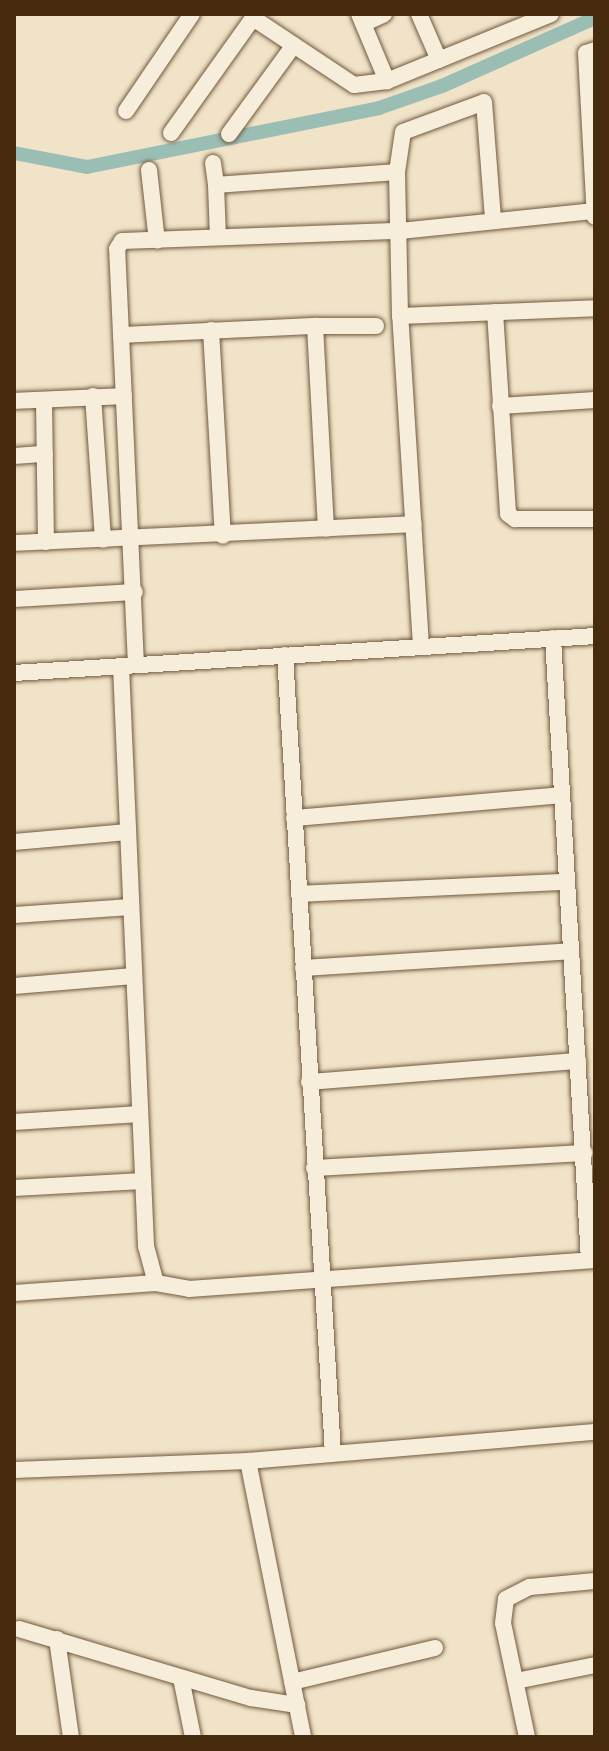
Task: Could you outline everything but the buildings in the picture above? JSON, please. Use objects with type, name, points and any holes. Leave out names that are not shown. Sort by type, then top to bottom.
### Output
[{"type":"street","points":[[126,111],[192,14]]},
{"type":"street","points":[[384,14],[362,19],[387,81]]},
{"type":"street","points":[[419,14],[439,60]]},
{"type":"street","points":[[171,133],[254,16],[354,85],[387,81],[551,14]]},
{"type":"street","points":[[229,134],[294,45]]},
{"type":"street","points":[[156,1283],[149,1265],[143,1181],[128,832],[128,665],[135,592],[117,249],[122,241],[400,231],[493,219],[595,214],[586,53],[595,50]]},
{"type":"street","points":[[421,646],[400,316],[397,172],[403,132],[484,102],[493,219]]},
{"type":"street","points":[[213,163],[218,237]]},
{"type":"street","points":[[149,170],[157,241]]},
{"type":"street","points":[[216,185],[397,172]]},
{"type":"street","points":[[400,316],[595,308]]},
{"type":"street","points":[[495,312],[510,518],[595,519]]},
{"type":"street","points":[[315,326],[326,529]]},
{"type":"street","points":[[121,335],[376,326]]},
{"type":"street","points":[[211,330],[223,536]]},
{"type":"street","points":[[93,396],[103,540]]},
{"type":"street","points":[[14,401],[124,396]]},
{"type":"street","points":[[500,406],[595,400]]},
{"type":"street","points":[[44,401],[46,542]]},
{"type":"street","points":[[14,456],[45,454]]},
{"type":"street","points":[[14,543],[132,541],[414,524]]},
{"type":"street","points":[[14,599],[135,592]]},
{"type":"street","points":[[14,673],[595,636]]},
{"type":"street","points":[[14,1293],[156,1283],[189,1289],[321,1282],[592,1260],[564,882],[553,638]]},
{"type":"street","points":[[285,655],[333,1454]]},
{"type":"street","points":[[294,818],[561,795]]},
{"type":"street","points":[[14,842],[128,832]]},
{"type":"street","points":[[299,894],[564,882]]},
{"type":"street","points":[[14,915],[131,907]]},
{"type":"street","points":[[303,968],[570,951]]},
{"type":"street","points":[[14,986],[134,976]]},
{"type":"street","points":[[309,1082],[578,1061]]},
{"type":"street","points":[[14,1122],[140,1114]]},
{"type":"street","points":[[314,1168],[585,1153]]},
{"type":"street","points":[[14,1188],[143,1181]]},
{"type":"street","points":[[14,1470],[248,1461],[595,1432]]},
{"type":"street","points":[[248,1461],[303,1737]]},
{"type":"street","points":[[527,1737],[503,1623],[506,1599],[530,1587],[595,1581]]},
{"type":"street","points":[[19,1629],[181,1678],[297,1705]]},
{"type":"street","points":[[57,1639],[71,1737]]},
{"type":"street","points":[[292,1682],[435,1648]]},
{"type":"street","points":[[516,1681],[595,1665]]},
{"type":"street","points":[[181,1678],[193,1737]]},
{"type":"waterway","points":[[14,153],[87,167],[379,108],[442,86],[595,18]]}]
